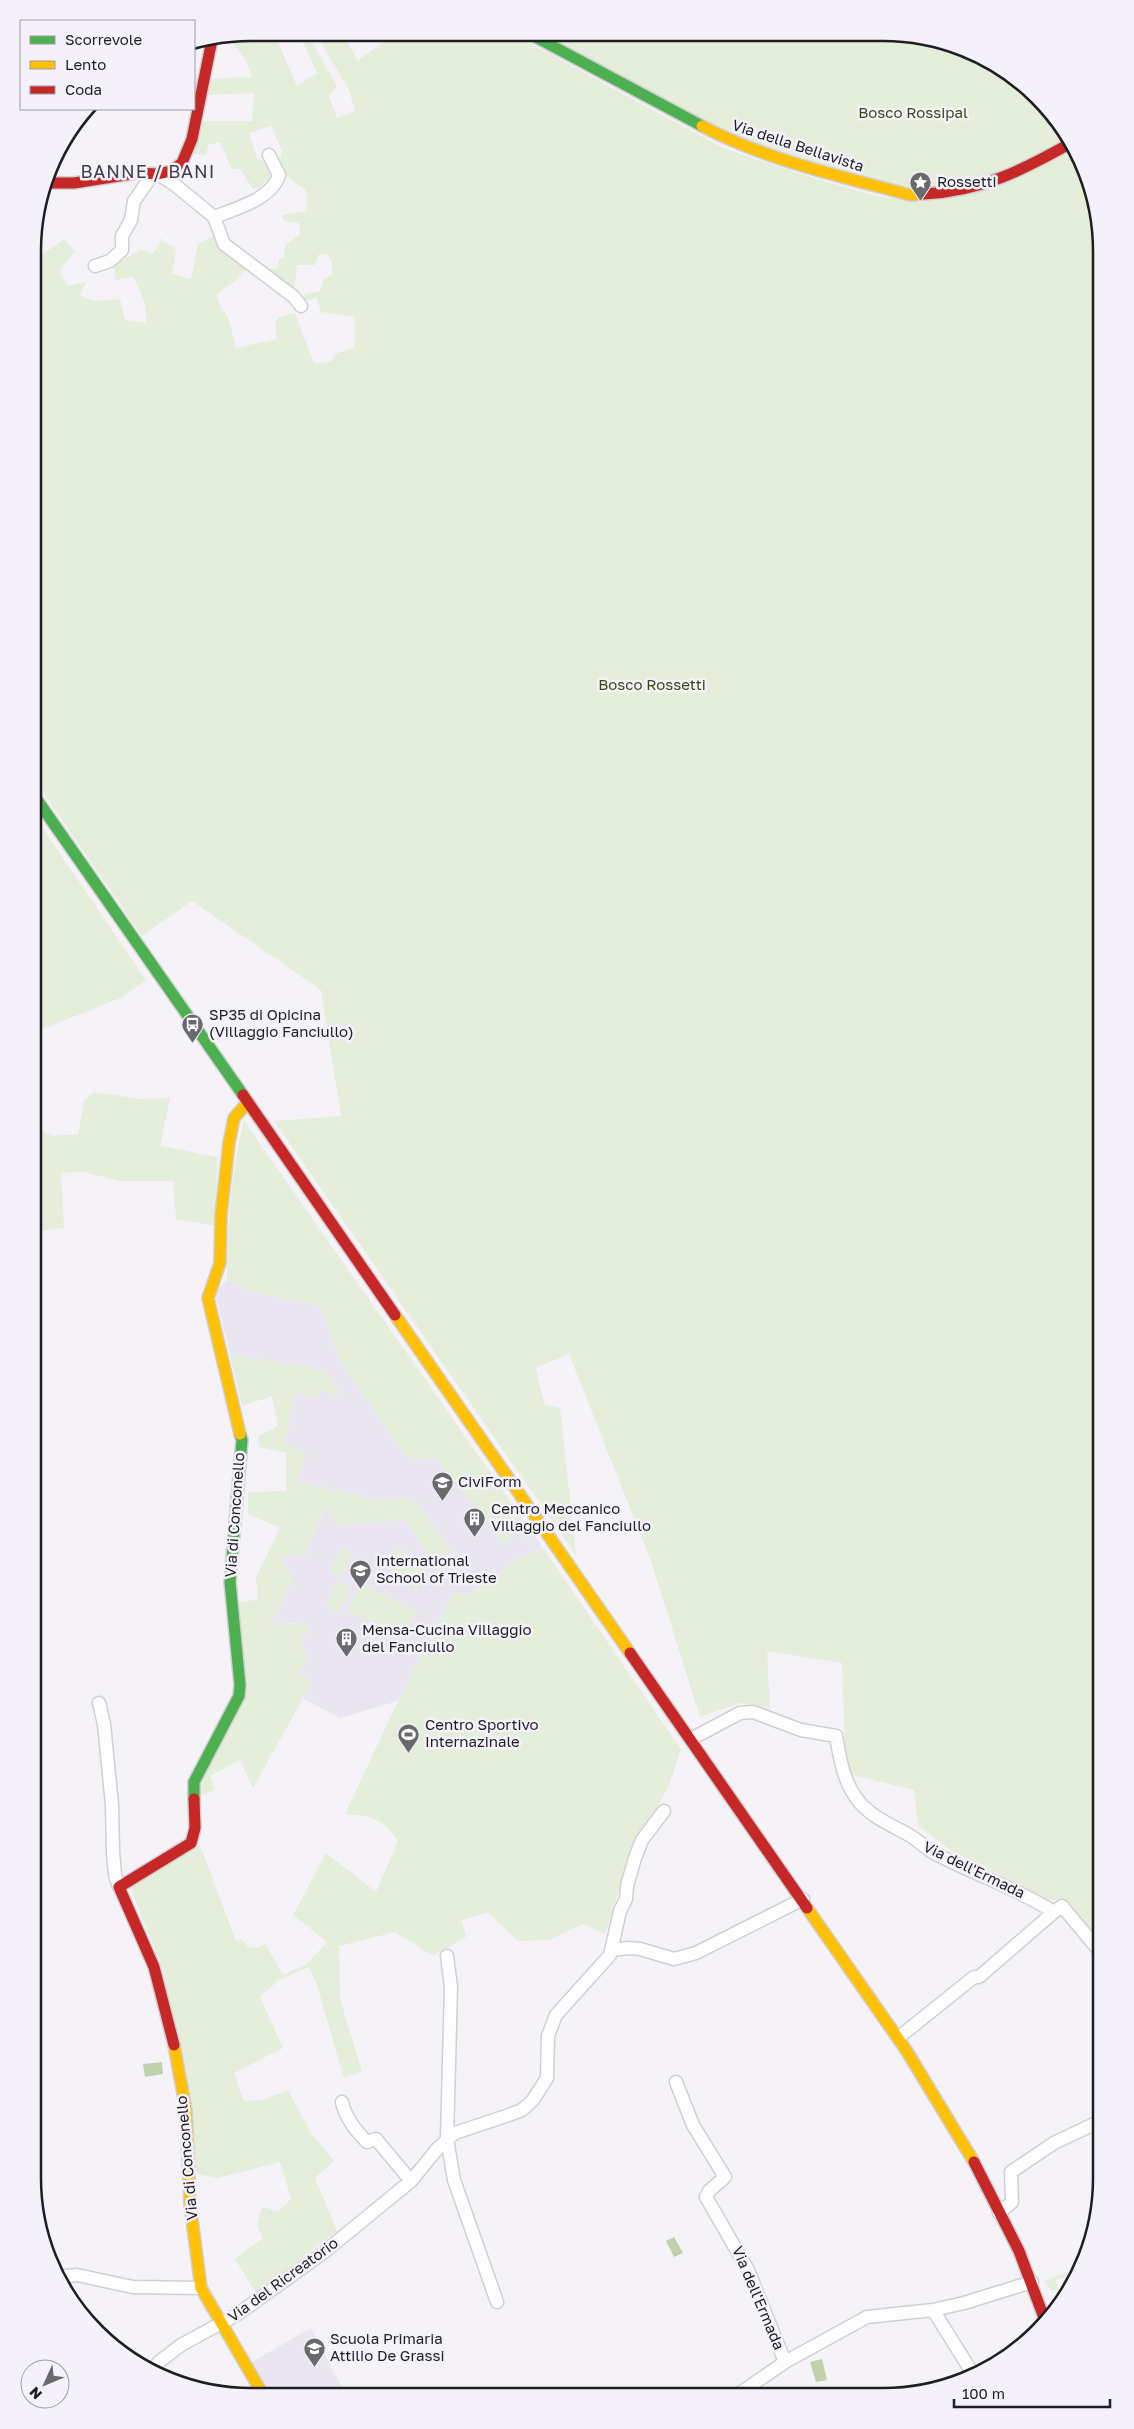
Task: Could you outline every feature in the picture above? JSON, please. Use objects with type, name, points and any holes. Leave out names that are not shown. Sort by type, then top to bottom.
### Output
[{"type":"street","name":"Via della Bellavista","points":[[543,41],[726,140],[810,168],[910,196],[945,193],[999,180],[1019,172],[1065,146]]},
{"type":"street","points":[[175,184],[194,130],[211,45]]},
{"type":"street","points":[[214,218],[248,204],[277,181],[278,175],[269,155]]},
{"type":"street","points":[[52,183],[74,183],[138,173],[156,174],[171,171],[182,163]]},
{"type":"street","points":[[156,174],[175,184],[214,218],[224,244],[294,297],[301,306]]},
{"type":"street","points":[[95,266],[110,261],[122,250],[122,236],[132,220],[134,201],[156,174]]},
{"type":"street","points":[[41,806],[898,2038],[940,2103],[1000,2212],[1032,2282],[1043,2314]]},
{"type":"street","name":"Via di Conconello","points":[[120,1887],[191,1843],[194,1828],[194,1782],[239,1696],[240,1677],[230,1582],[242,1440],[208,1298],[210,1287],[220,1263],[221,1215],[232,1127],[234,1118],[247,1103]]},
{"type":"street","name":"Via di Conconello","points":[[99,1703],[104,1724],[112,1805],[114,1868],[120,1887],[154,1967],[170,2025],[186,2110],[190,2204],[201,2288],[220,2324],[259,2388]]},
{"type":"street","name":"Via dell'Ermada","points":[[691,1739],[740,1713],[753,1712],[801,1730],[836,1736],[841,1764],[849,1785],[861,1803],[873,1814],[912,1836],[919,1844],[935,1854],[1024,1894],[1054,1912],[1062,1906],[1093,1943]]},
{"type":"street","name":"Via del Ricreatorio","points":[[157,2365],[181,2345],[260,2299],[323,2253],[411,2181],[455,2132],[522,2110],[533,2100],[547,2078],[548,2036],[556,2015],[612,1950],[635,1858],[642,1840],[664,1811]]},
{"type":"street","points":[[612,1950],[640,1949],[653,1951],[674,1959],[696,1952],[802,1899]]},
{"type":"street","points":[[898,2038],[974,1976],[980,1977],[1054,1912]]},
{"type":"street","points":[[446,1956],[451,1987],[447,2139],[454,2180],[497,2302]]},
{"type":"street","name":"Via dell'Ermada","points":[[676,2082],[693,2125],[725,2177],[709,2191],[706,2197],[748,2270],[785,2362]]},
{"type":"street","points":[[342,2102],[344,2111],[363,2138],[368,2142],[376,2139],[411,2181]]},
{"type":"street","points":[[1000,2212],[1012,2202],[1011,2172],[1054,2143],[1093,2124]]},
{"type":"street","points":[[66,2276],[77,2275],[133,2287],[201,2288]]},
{"type":"street","name":"Via dell'Ermada","points":[[748,2388],[785,2362],[867,2317],[933,2310],[992,2296],[1032,2282]]},
{"type":"street","points":[[933,2310],[970,2369]]},
{"type":"shaded area","name":"CiviForm","points":[[227,1280],[258,1293],[320,1306],[343,1366],[437,1459],[504,1544],[517,1533],[523,1519],[543,1548],[519,1558],[470,1595],[453,1593],[398,1701],[340,1718],[302,1698],[312,1682],[299,1673],[298,1636],[310,1631],[296,1623],[270,1625],[293,1577],[279,1557],[304,1554],[327,1506],[339,1525],[406,1519],[441,1573],[451,1551],[412,1497],[376,1499],[299,1482],[285,1446],[294,1393],[318,1397],[320,1390],[336,1395],[319,1368],[230,1355],[215,1292]]},
{"type":"shaded area","points":[[162,2062],[163,2074],[145,2077],[143,2064]]},
{"type":"shaded area","points":[[674,2237],[683,2253],[674,2257],[666,2241]]},
{"type":"shaded area","points":[[311,2328],[342,2388],[266,2388],[252,2362]]},
{"type":"shaded area","points":[[822,2359],[827,2380],[816,2382],[810,2362]]},
{"type":"green space","name":"Bosco Rossetti","points":[[277,41],[297,86],[317,73],[303,41],[312,41],[337,86],[329,96],[337,118],[355,111],[349,90],[320,41],[346,41],[358,60],[386,41],[526,41],[723,148],[820,180],[878,196],[906,200],[1067,150],[1077,171],[1089,211],[1093,252],[1093,1934],[1067,1900],[1051,1900],[953,1852],[918,1826],[914,1790],[852,1775],[845,1753],[842,1663],[767,1651],[770,1708],[740,1703],[700,1717],[651,1561],[569,1354],[536,1368],[544,1404],[560,1408],[576,1555],[274,1121],[341,1116],[321,990],[192,901],[142,936],[41,790],[41,255],[64,239],[75,251],[60,271],[68,286],[86,282],[80,295],[93,301],[120,299],[125,320],[146,323],[145,304],[133,277],[115,280],[115,264],[141,250],[152,254],[160,245],[160,238],[176,250],[172,274],[191,279],[198,244],[217,234],[222,251],[246,270],[233,283],[216,294],[229,320],[236,348],[277,339],[275,322],[279,317],[295,313],[314,364],[331,361],[337,353],[354,348],[355,317],[321,312],[317,298],[305,301],[304,294],[320,291],[324,279],[332,275],[332,260],[327,255],[319,254],[315,265],[297,265],[294,291],[267,270],[278,268],[279,259],[284,258],[285,246],[300,234],[299,223],[284,221],[282,215],[307,211],[306,190],[283,170],[280,158],[282,151],[271,126],[249,133],[257,159],[265,162],[272,175],[260,187],[253,189],[240,169],[232,169],[220,142],[208,145],[206,156],[192,153],[203,121],[252,121],[254,93],[207,95],[210,79],[252,77],[242,55],[231,43]]},
{"type":"green space","name":"Bosco Rossipal","points":[[556,41],[882,41],[923,45],[950,52],[988,69],[1021,93],[1041,113],[1062,141],[1008,170],[972,182],[905,189],[731,137]]},
{"type":"green space","points":[[41,826],[146,980],[123,997],[41,1030]]},
{"type":"green space","points":[[94,1092],[140,1099],[170,1098],[160,1146],[217,1157],[216,1226],[176,1219],[173,1181],[120,1181],[83,1172],[61,1173],[64,1228],[41,1231],[41,1130],[52,1136],[78,1134],[84,1101]]},
{"type":"green space","points":[[244,1121],[523,1519],[517,1533],[504,1545],[437,1459],[408,1459],[343,1366],[320,1306],[258,1293],[227,1280],[229,1220],[233,1180]]},
{"type":"green space","points":[[230,1355],[319,1368],[325,1371],[340,1392],[336,1395],[320,1390],[319,1397],[294,1393],[285,1446],[305,1452],[299,1482],[376,1499],[412,1497],[451,1551],[441,1573],[406,1520],[339,1525],[326,1507],[304,1554],[280,1557],[293,1576],[270,1625],[305,1623],[310,1631],[299,1636],[308,1660],[299,1673],[312,1682],[253,1788],[240,1760],[210,1776],[215,1790],[199,1796],[203,1778],[236,1715],[238,1603],[258,1599],[256,1577],[280,1528],[248,1514],[248,1492],[286,1491],[286,1453],[259,1447],[258,1436],[278,1426],[272,1396],[242,1406]]},
{"type":"green space","points":[[395,1546],[430,1572],[415,1591],[381,1564]]},
{"type":"green space","points":[[341,1547],[353,1553],[341,1578],[329,1572]]},
{"type":"green space","points":[[543,1548],[681,1749],[669,1785],[657,1808],[635,1840],[605,1934],[582,1924],[549,1940],[518,1941],[488,1912],[462,1920],[466,1937],[433,1956],[395,1932],[339,1946],[340,1999],[362,2071],[344,2078],[316,1982],[309,1967],[279,1980],[260,1997],[283,2048],[234,2073],[244,2101],[263,2100],[288,2090],[311,2133],[334,2161],[315,2178],[337,2231],[256,2293],[235,2259],[263,2238],[257,2226],[262,2207],[279,2211],[291,2199],[280,2162],[218,2178],[197,2174],[164,1972],[130,1887],[200,1845],[236,1941],[241,1939],[248,1947],[258,1948],[265,1944],[283,1975],[307,1964],[327,1942],[293,1915],[326,1853],[376,1892],[398,1841],[387,1827],[376,1820],[369,1817],[345,1814],[398,1701],[453,1593],[470,1595],[519,1558]]},
{"type":"green space","points":[[337,1582],[350,1588],[338,1612],[326,1607]]},
{"type":"green space","points":[[360,1583],[417,1611],[403,1639],[347,1611]]},
{"type":"green space","points":[[1071,2271],[1068,2276],[1056,2280],[1059,2290],[1052,2291],[1044,2281]]},
{"type":"traffic: fast","points":[[543,41],[702,126]]},
{"type":"traffic: fast","points":[[41,805],[243,1095]]},
{"type":"traffic: fast","points":[[194,1799],[194,1782],[239,1696],[240,1685],[230,1582],[242,1440],[240,1434]]},
{"type":"traffic: slow","points":[[702,126],[726,138],[777,158],[910,195],[924,194]]},
{"type":"traffic: slow","points":[[240,1434],[208,1298],[220,1263],[221,1215],[229,1143],[234,1118],[247,1103]]},
{"type":"traffic: slow","points":[[395,1315],[630,1653]]},
{"type":"traffic: slow","points":[[807,1908],[906,2050],[974,2162]]},
{"type":"traffic: slow","points":[[174,2045],[186,2110],[190,2204],[201,2288],[259,2388]]},
{"type":"traffic: jam","points":[[52,183],[74,183],[138,173],[158,174],[171,171],[182,163],[192,139],[211,45]]},
{"type":"traffic: jam","points":[[924,194],[964,189],[983,184],[1018,171],[1065,146]]},
{"type":"traffic: jam","points":[[243,1095],[395,1315]]},
{"type":"traffic: jam","points":[[630,1653],[807,1908]]},
{"type":"traffic: jam","points":[[174,2045],[154,1967],[119,1887],[191,1843],[195,1828],[194,1799]]},
{"type":"traffic: jam","points":[[974,2162],[1019,2251],[1043,2314]]},
{"type":"place","name":"Rossetti","points":[[921,201]]},
{"type":"place","name":"SP35 di Opicina (Villaggio Fanciullo)","points":[[193,1043]]},
{"type":"place","name":"CiviForm","points":[[442,1501]]},
{"type":"place","name":"Centro Meccanico Villaggio del Fanciullo","points":[[475,1537]]},
{"type":"place","name":"International School of Trieste","points":[[360,1589]]},
{"type":"place","name":"Mensa-Cucina Villaggio del Fanciullo","points":[[346,1658]]},
{"type":"place","name":"Centro Sportivo Internazinale","points":[[409,1753]]},
{"type":"place","name":"Scuola Primaria Attilio De Grassi","points":[[314,2367]]},
{"type":"district","name":"BANNE / BANI","points":[[148,172]]}]
